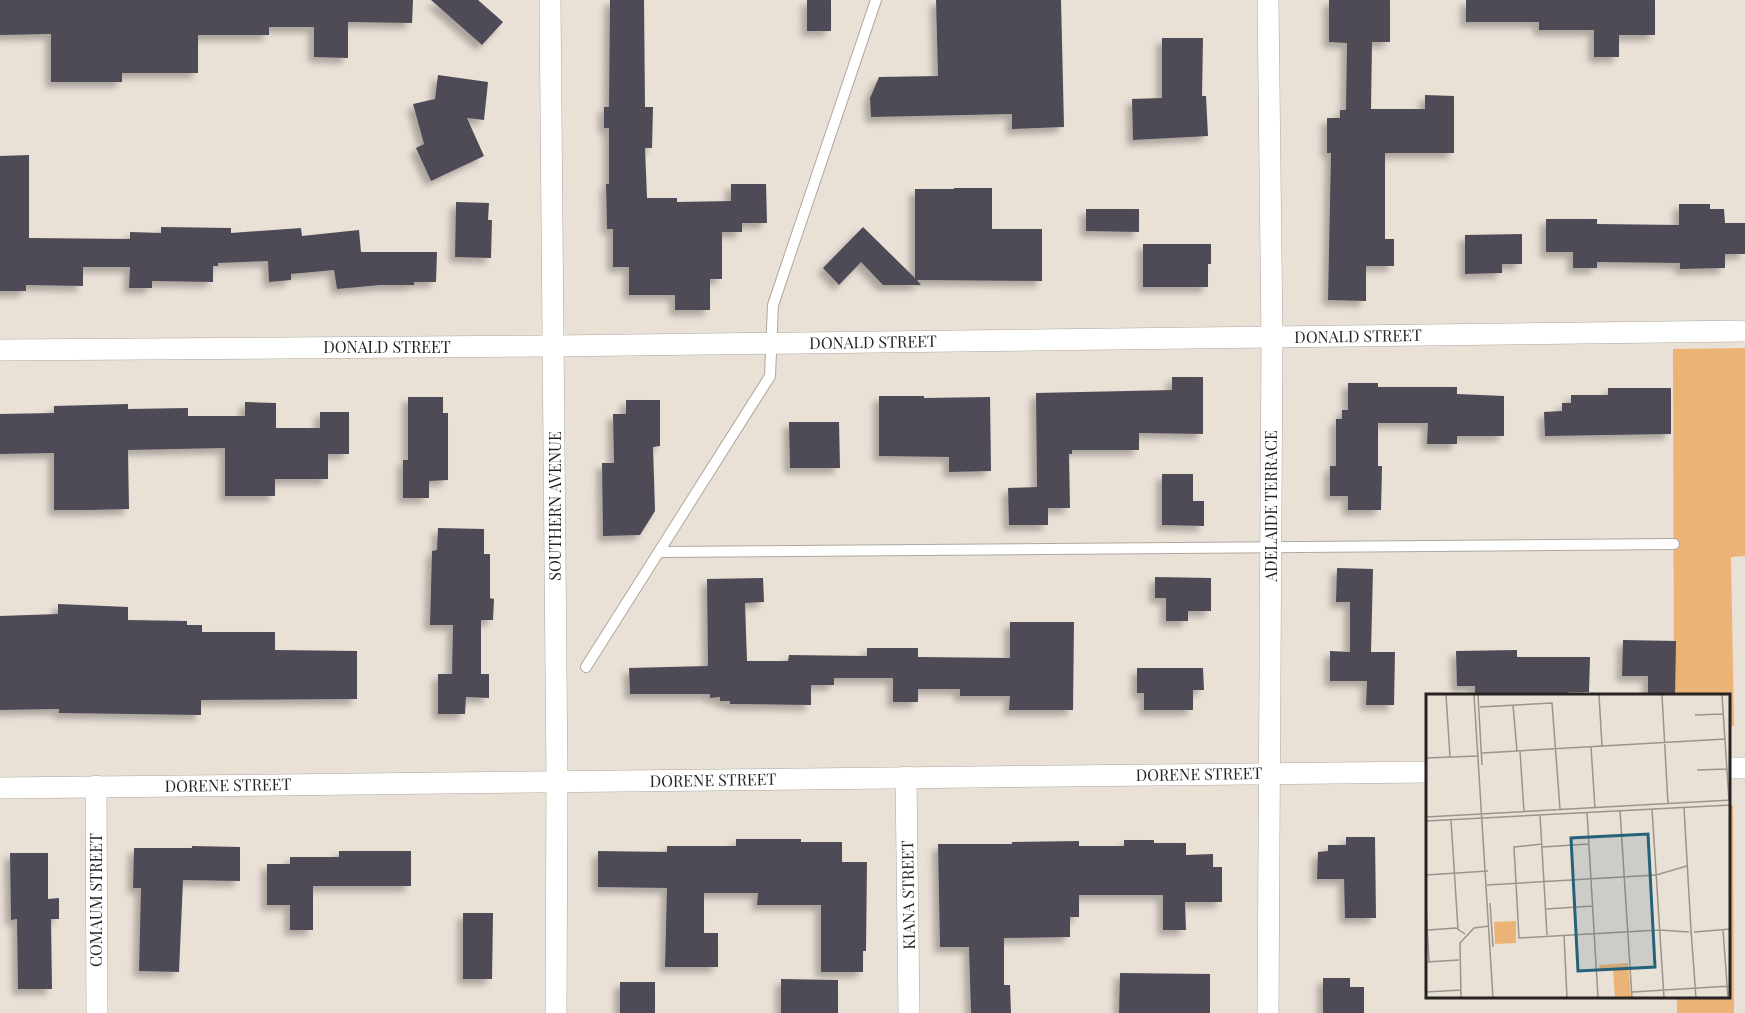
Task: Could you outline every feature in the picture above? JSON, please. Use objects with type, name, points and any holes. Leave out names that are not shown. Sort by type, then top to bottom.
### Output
[{"type":"street","name":"SOUTHERN AVENUE","points":[[550,0],[557,781],[556,1013]]},
{"type":"street","name":"ADELAIDE TERRACE","points":[[1268,0],[1272,338],[1268,1013]]},
{"type":"street","name":"DONALD STREET","points":[[0,351],[772,344],[1745,331]]},
{"type":"street","name":"DORENE STREET","points":[[0,788],[1426,772]]},
{"type":"street","name":"KIANA STREET","points":[[906,777],[909,1013]]},
{"type":"street","name":"COMAUM STREET","points":[[96,786],[97,1013]]},
{"type":"lane","points":[[586,667],[771,376],[773,305],[876,0]]},
{"type":"lane","points":[[659,552],[1674,544]]},
{"type":"shaded area","points":[[1745,348],[1745,556],[1731,557],[1734,726],[1730,726],[1730,694],[1674,694],[1673,349]]},
{"type":"shaded area","points":[[1730,805],[1733,805],[1734,1013],[1677,1013],[1677,998],[1730,998]]},
{"type":"building","points":[[0,0],[413,0],[412,23],[348,22],[348,58],[314,57],[314,27],[269,27],[269,35],[198,35],[198,73],[122,73],[122,82],[51,82],[51,34],[0,35]]},
{"type":"building","points":[[431,0],[478,0],[503,22],[482,45]]},
{"type":"building","points":[[610,0],[644,0],[645,107],[653,107],[652,148],[645,148],[647,198],[677,198],[677,202],[731,201],[731,184],[766,184],[767,223],[742,223],[742,232],[722,232],[722,279],[710,279],[710,310],[675,310],[675,295],[629,295],[629,267],[613,267],[613,229],[607,229],[606,184],[609,184],[609,128],[604,128],[604,107],[609,107]]},
{"type":"building","points":[[807,0],[831,0],[831,31],[807,31]]},
{"type":"building","points":[[936,0],[1061,0],[1064,127],[1012,129],[1012,114],[871,117],[870,98],[879,77],[938,76]]},
{"type":"building","points":[[1329,0],[1390,0],[1390,42],[1372,42],[1371,109],[1425,109],[1425,95],[1454,96],[1454,153],[1385,153],[1385,239],[1394,239],[1394,266],[1366,266],[1366,301],[1328,300],[1331,153],[1327,153],[1327,118],[1340,118],[1340,110],[1346,110],[1347,43],[1329,42]]},
{"type":"building","points":[[1466,0],[1655,0],[1655,35],[1619,35],[1619,57],[1594,57],[1594,30],[1539,30],[1539,22],[1466,22]]},
{"type":"building","points":[[1162,38],[1203,38],[1202,96],[1206,96],[1208,136],[1133,140],[1132,99],[1162,98]]},
{"type":"building","points":[[438,75],[488,82],[484,120],[467,118],[484,156],[431,181],[416,148],[424,144],[413,104],[435,99]]},
{"type":"building","points":[[29,155],[29,238],[130,239],[130,232],[161,233],[161,227],[231,228],[231,233],[301,228],[302,236],[359,230],[361,252],[437,252],[436,282],[337,289],[334,270],[291,274],[291,280],[269,282],[268,261],[218,263],[218,266],[213,266],[213,282],[152,281],[152,288],[129,288],[130,267],[83,267],[83,286],[26,285],[26,291],[0,291],[0,156]]},
{"type":"building","points":[[992,188],[992,229],[1042,229],[1042,281],[917,280],[921,285],[883,285],[861,262],[839,285],[823,268],[863,227],[915,278],[915,189]]},
{"type":"building","points":[[456,202],[489,203],[488,220],[492,220],[491,258],[455,257]]},
{"type":"building","points":[[1679,204],[1710,204],[1710,209],[1724,209],[1725,223],[1745,223],[1745,254],[1725,254],[1725,268],[1680,269],[1680,263],[1597,262],[1597,268],[1573,268],[1573,252],[1546,252],[1546,219],[1597,219],[1597,224],[1679,225]]},
{"type":"building","points":[[1086,209],[1139,209],[1139,232],[1086,231]]},
{"type":"building","points":[[1522,234],[1522,264],[1502,264],[1502,273],[1465,274],[1465,235]]},
{"type":"building","points":[[1143,244],[1211,244],[1208,287],[1143,287]]},
{"type":"building","points":[[1172,377],[1203,377],[1203,434],[1139,433],[1139,450],[1072,450],[1072,454],[1069,454],[1070,508],[1048,508],[1048,525],[1009,525],[1008,488],[1037,487],[1036,393],[1172,390]]},
{"type":"building","points":[[1348,383],[1378,383],[1378,387],[1457,387],[1457,394],[1504,396],[1504,436],[1457,436],[1457,444],[1427,444],[1428,423],[1378,423],[1378,466],[1382,466],[1381,510],[1348,510],[1348,496],[1330,496],[1330,466],[1336,466],[1336,419],[1342,419],[1342,410],[1348,410]]},
{"type":"building","points":[[1608,388],[1671,388],[1671,434],[1545,436],[1544,412],[1562,411],[1562,403],[1571,403],[1571,395],[1608,395]]},
{"type":"building","points":[[879,396],[990,397],[991,471],[949,472],[949,457],[879,456]]},
{"type":"building","points":[[408,397],[443,397],[443,413],[448,413],[448,480],[429,481],[429,498],[403,498],[403,460],[408,460]]},
{"type":"building","points":[[626,400],[660,400],[660,446],[653,447],[655,511],[640,535],[603,536],[602,463],[614,463],[613,414],[626,414]]},
{"type":"building","points":[[245,402],[276,403],[276,428],[320,428],[320,412],[349,412],[349,454],[328,454],[328,479],[275,479],[275,496],[225,496],[225,448],[128,450],[129,509],[54,510],[54,453],[0,454],[0,414],[54,413],[54,406],[128,404],[128,409],[188,408],[188,416],[245,416]]},
{"type":"building","points":[[789,422],[839,422],[840,468],[790,468]]},
{"type":"building","points":[[1162,474],[1193,474],[1193,501],[1204,501],[1204,526],[1162,525]]},
{"type":"building","points":[[438,528],[484,529],[484,554],[490,554],[490,598],[494,599],[493,620],[481,620],[481,674],[489,674],[489,698],[466,697],[465,714],[438,714],[438,674],[452,674],[453,625],[430,625],[432,551],[437,550]]},
{"type":"building","points":[[1337,568],[1373,569],[1371,652],[1395,652],[1394,705],[1366,705],[1367,681],[1330,681],[1330,651],[1350,652],[1350,602],[1336,602]]},
{"type":"building","points":[[1155,577],[1211,578],[1211,611],[1188,611],[1188,621],[1166,621],[1166,598],[1155,598]]},
{"type":"building","points":[[763,578],[764,602],[745,603],[747,661],[788,661],[789,655],[867,656],[867,648],[918,648],[918,657],[1010,658],[1010,622],[1074,622],[1073,710],[1009,710],[1010,696],[960,696],[960,689],[918,689],[918,702],[893,702],[893,678],[834,678],[834,685],[811,685],[811,705],[730,704],[730,701],[720,701],[720,697],[710,698],[710,694],[630,694],[629,668],[708,666],[707,579]]},
{"type":"building","points":[[58,604],[128,607],[128,620],[187,621],[187,625],[202,625],[202,632],[275,632],[275,650],[357,651],[357,699],[201,700],[201,715],[59,713],[59,709],[0,710],[0,616],[58,614]]},
{"type":"building","points":[[1623,640],[1676,641],[1675,694],[1648,694],[1648,676],[1622,676]]},
{"type":"building","points":[[1517,650],[1517,657],[1590,657],[1589,692],[1568,692],[1568,694],[1475,693],[1475,686],[1457,686],[1456,651]]},
{"type":"building","points":[[1137,668],[1203,668],[1204,690],[1193,690],[1193,710],[1144,710],[1144,693],[1137,693]]},
{"type":"building","points":[[1346,837],[1375,837],[1376,918],[1345,918],[1344,879],[1317,879],[1318,852],[1328,851],[1328,845],[1346,845]]},
{"type":"building","points":[[736,839],[801,839],[801,842],[842,842],[842,862],[867,862],[866,951],[863,951],[863,972],[821,972],[821,905],[757,905],[758,893],[704,893],[704,933],[718,933],[718,967],[665,967],[667,888],[598,887],[598,851],[667,852],[667,846],[736,846]]},
{"type":"building","points":[[1124,840],[1186,843],[1186,855],[1213,854],[1213,867],[1222,867],[1222,902],[1185,902],[1186,930],[1163,930],[1163,895],[1079,895],[1079,917],[1070,917],[1070,937],[1004,938],[1004,985],[1010,985],[1011,1013],[971,1013],[969,947],[940,947],[938,844],[1079,841],[1079,846],[1124,846]]},
{"type":"building","points":[[192,846],[240,847],[240,881],[183,880],[179,972],[139,971],[141,888],[133,888],[134,848],[192,848]]},
{"type":"building","points":[[339,851],[411,851],[411,886],[313,886],[313,930],[290,930],[290,905],[267,905],[267,864],[290,864],[290,857],[339,857]]},
{"type":"building","points":[[10,853],[48,853],[48,899],[59,898],[59,919],[51,919],[52,989],[18,989],[17,919],[11,920]]},
{"type":"building","points":[[463,913],[493,913],[492,979],[463,979]]},
{"type":"building","points":[[1120,973],[1210,974],[1210,1013],[1119,1013]]},
{"type":"building","points":[[1323,978],[1350,978],[1350,987],[1364,987],[1364,1013],[1323,1013]]},
{"type":"building","points":[[781,979],[838,980],[838,1013],[781,1013]]},
{"type":"building","points":[[620,982],[655,982],[655,1013],[620,1013]]}]
